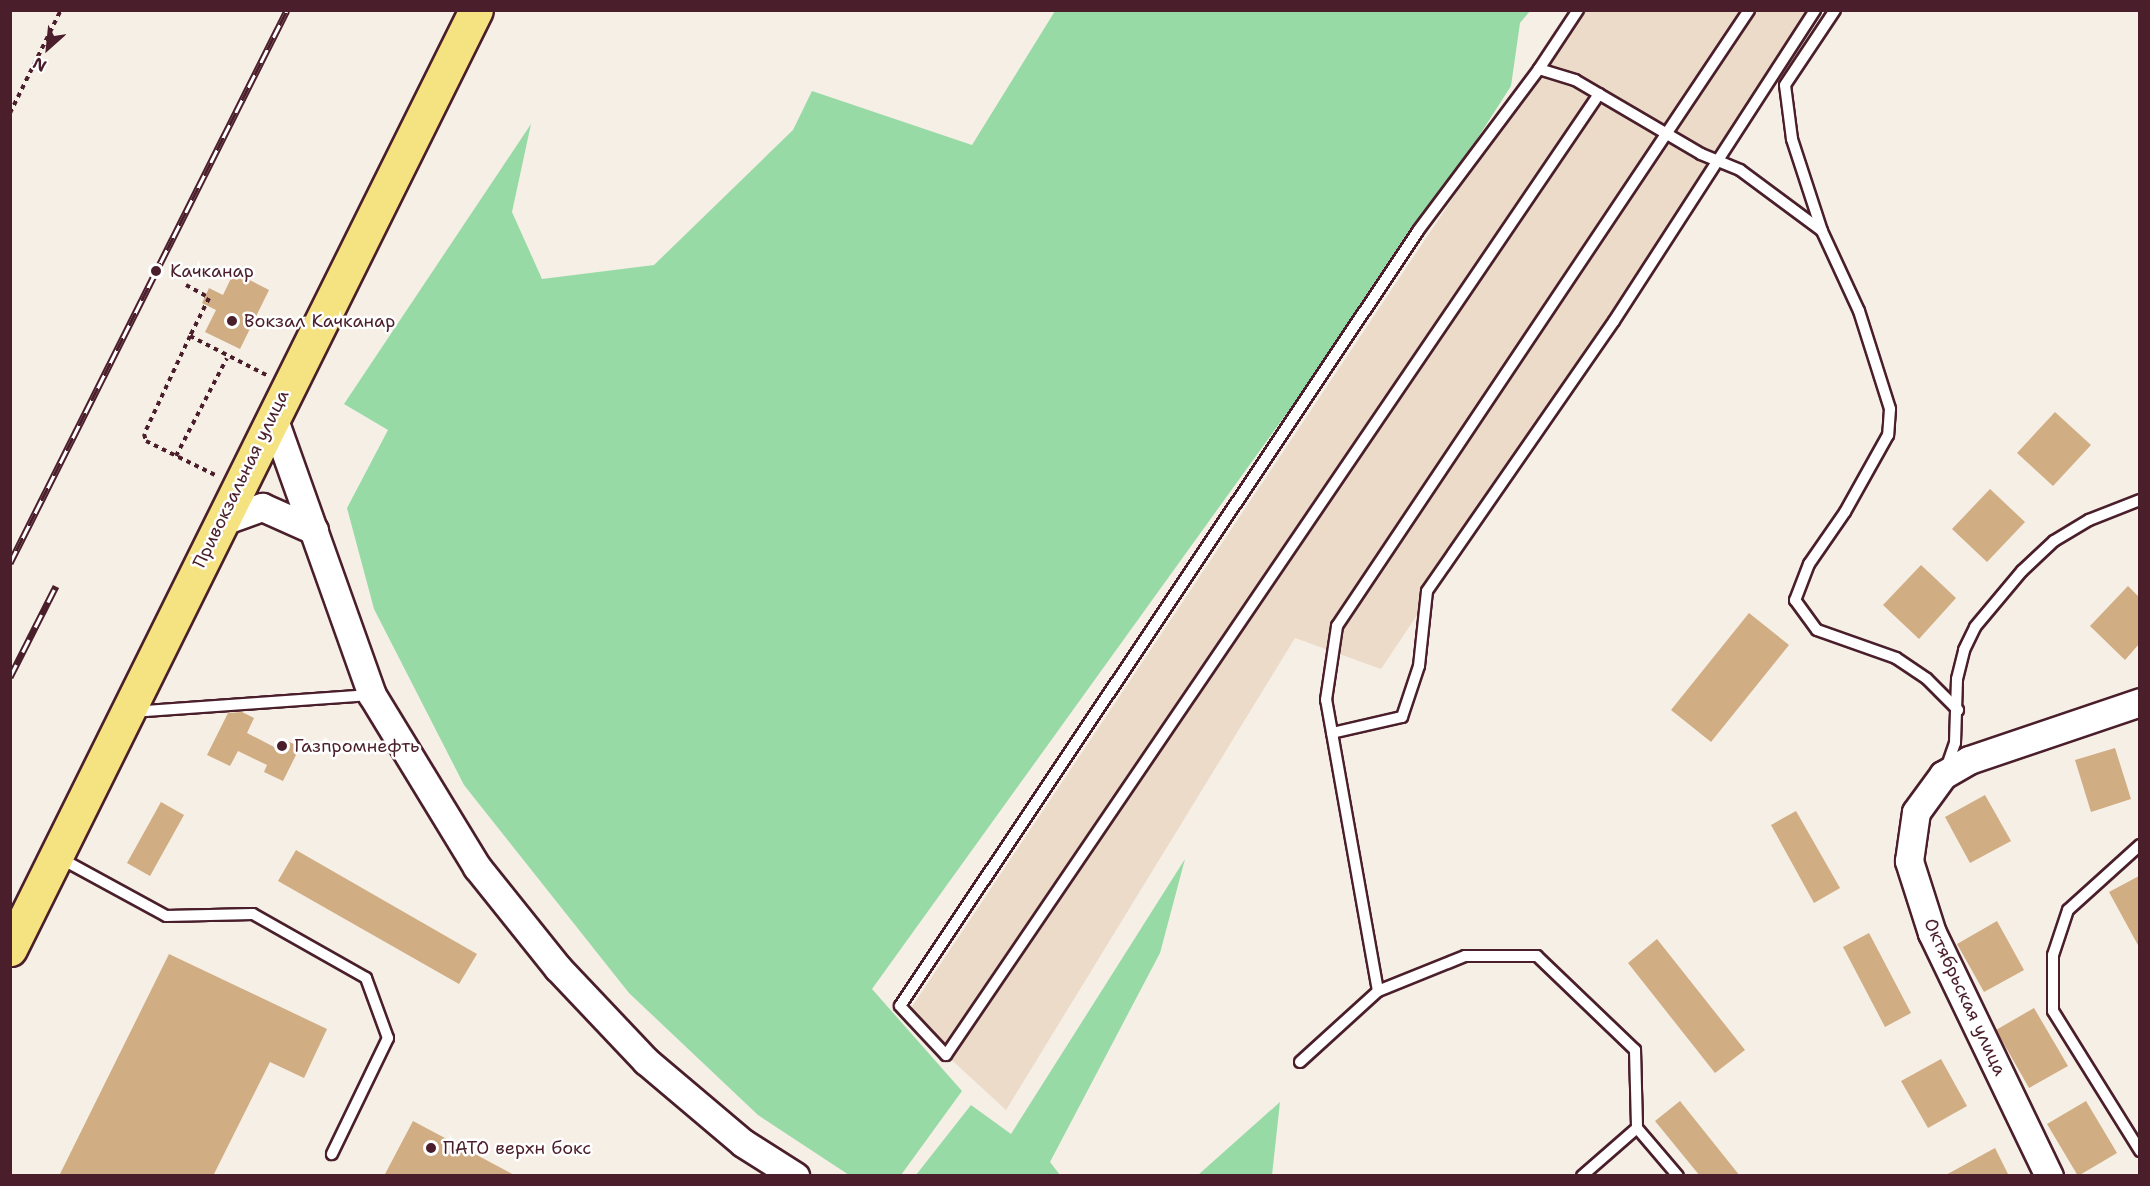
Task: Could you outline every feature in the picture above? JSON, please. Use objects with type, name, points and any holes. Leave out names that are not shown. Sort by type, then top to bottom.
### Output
[{"type":"main road","name":"Привокзальная улица","points":[[10,949],[287,385],[476,10]]},
{"type":"street","points":[[273,417],[372,695],[477,867],[558,968],[646,1061],[743,1143],[795,1176]]},
{"type":"street","points":[[220,522],[262,507],[314,530]]},
{"type":"street","points":[[1943,775],[1969,760],[2139,702]]},
{"type":"street","name":"Октябрьская улица","points":[[1943,775],[1916,812],[1909,861],[1932,933],[2049,1176]]},
{"type":"lane","points":[[1578,10],[1539,69],[1418,231],[900,1006],[946,1055],[1599,94]]},
{"type":"lane","points":[[1378,991],[1326,700],[1337,626],[1749,10]]},
{"type":"lane","points":[[1332,733],[1402,717],[1419,666],[1427,591],[1614,321],[1815,10]]},
{"type":"lane","points":[[1835,10],[1785,85],[1792,139],[1822,231],[1859,310],[1890,409],[1888,435],[1845,512],[1809,564],[1796,600],[1817,630],[1896,658],[1927,678],[1958,710]]},
{"type":"lane","points":[[1539,69],[1575,80],[1666,134],[1740,170],[1822,231]]},
{"type":"lane","points":[[1943,775],[1955,743],[1958,710],[1957,679],[1964,650],[1975,627],[2022,571],[2054,542],[2089,520],[2139,500]]},
{"type":"lane","points":[[126,712],[372,695]]},
{"type":"lane","points":[[2139,845],[2068,910],[2053,955],[2052,1011],[2139,1151]]},
{"type":"lane","points":[[55,856],[166,916],[253,914],[366,978],[388,1038],[332,1154]]},
{"type":"lane","points":[[1300,1062],[1378,991],[1465,956],[1537,956],[1635,1050],[1637,1128],[1678,1176]]},
{"type":"lane","points":[[1582,1176],[1637,1128]]},
{"type":"path","points":[[10,113],[62,10]]},
{"type":"path","points":[[186,285],[209,298],[144,434],[146,441],[226,480]]},
{"type":"path","points":[[190,336],[227,358],[287,385]]},
{"type":"path","points":[[176,456],[227,358]]},
{"type":"shaded area","points":[[1578,11],[1821,11],[1381,669],[1295,638],[1006,1110],[905,1017]]},
{"type":"green space","points":[[1055,11],[1530,11],[1520,23],[1511,86],[1418,231],[872,989],[962,1091],[901,1175],[849,1175],[758,1115],[629,993],[464,785],[374,609],[347,508],[388,430],[344,404],[531,124],[512,212],[542,279],[654,265],[793,130],[812,91],[972,145]]},
{"type":"green space","points":[[1185,859],[1160,953],[1050,1162],[1060,1175],[916,1175],[971,1105],[1011,1134]]},
{"type":"green space","points":[[1280,1102],[1272,1175],[1198,1175]]},
{"type":"building","name":"Вокзал Качканар","points":[[234,272],[269,290],[240,349],[205,332],[216,310],[202,303],[209,288],[223,295]]},
{"type":"building","points":[[2055,412],[2091,445],[2053,486],[2017,453]]},
{"type":"building","points":[[1990,489],[2025,522],[1987,562],[1952,529]]},
{"type":"building","points":[[1921,565],[1956,598],[1919,639],[1883,605]]},
{"type":"building","points":[[2128,586],[2139,597],[2139,644],[2125,660],[2090,626]]},
{"type":"building","points":[[1749,613],[1789,645],[1711,742],[1671,710]]},
{"type":"building","points":[[242,712],[254,718],[247,733],[276,748],[281,738],[300,747],[283,781],[264,772],[267,765],[238,751],[230,766],[207,755],[228,713]]},
{"type":"building","points":[[2115,748],[2131,799],[2091,812],[2075,760]]},
{"type":"building","points":[[1985,795],[2011,841],[1970,863],[1945,817]]},
{"type":"building","points":[[161,802],[184,815],[150,876],[127,863]]},
{"type":"building","points":[[1796,811],[1840,888],[1814,903],[1771,825]]},
{"type":"building","points":[[296,850],[477,954],[459,984],[278,881]]},
{"type":"building","points":[[2139,876],[2139,947],[2109,892]]},
{"type":"building","points":[[1997,921],[2024,970],[1984,992],[1957,944]]},
{"type":"building","points":[[1869,933],[1911,1013],[1885,1027],[1843,947]]},
{"type":"building","points":[[1657,939],[1745,1050],[1715,1073],[1628,963]]},
{"type":"building","points":[[169,954],[327,1029],[304,1078],[270,1062],[213,1176],[59,1176]]},
{"type":"building","points":[[2034,1008],[2068,1066],[2029,1088],[1996,1030]]},
{"type":"building","points":[[1941,1059],[1967,1106],[1928,1128],[1901,1081]]},
{"type":"building","points":[[1680,1101],[1740,1176],[1700,1176],[1655,1121]]},
{"type":"building","points":[[2086,1101],[2117,1153],[2078,1176],[2047,1124]]},
{"type":"building","name":"ПАТО верхн бокс","points":[[413,1121],[516,1176],[384,1176]]},
{"type":"building","points":[[1995,1148],[2009,1176],[1944,1176]]},
{"type":"railway","points":[[10,563],[287,10]]},
{"type":"railway","points":[[10,677],[56,586]]},
{"type":"place","name":"Качканар","points":[[156,271]]},
{"type":"place","name":"Вокзал Качканар","points":[[232,321]]},
{"type":"place","name":"Газпромнефть","points":[[282,746]]},
{"type":"place","name":"ПАТО верхн бокс","points":[[431,1148]]}]
